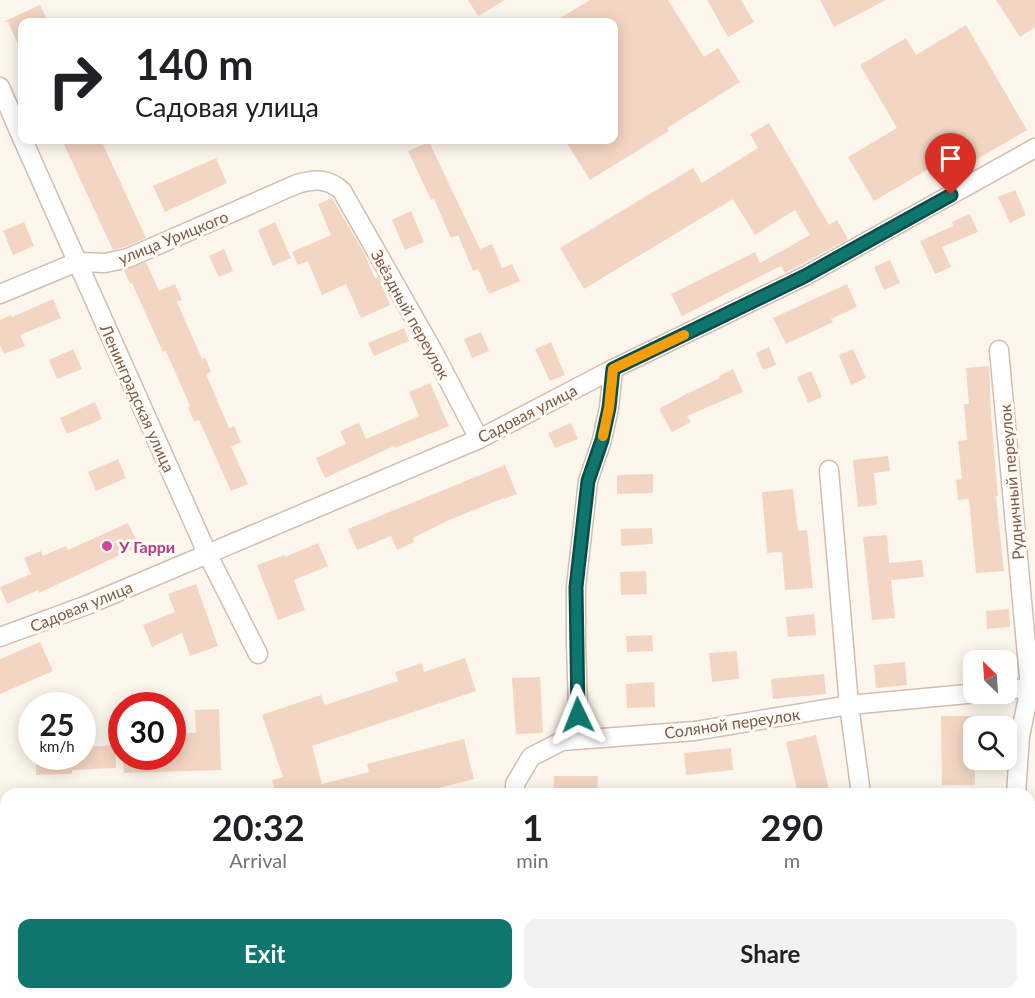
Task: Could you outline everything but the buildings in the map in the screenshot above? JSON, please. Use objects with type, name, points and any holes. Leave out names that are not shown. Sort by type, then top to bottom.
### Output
[{"type":"street","name":"Ленинградская улица","points":[[0,87],[18,128]]},
{"type":"street","name":"Ленинградская улица","points":[[25,144],[207,553],[258,654]]},
{"type":"street","name":"Садовая улица","points":[[0,637],[87,605],[479,439],[613,369],[805,276],[1035,148]]},
{"type":"street","name":"улица Урицкого","points":[[0,294],[77,262],[105,263],[129,258],[297,184],[314,179],[333,182],[342,190]]},
{"type":"street","name":"Звёздный переулок","points":[[342,190],[433,351],[479,439]]},
{"type":"street","name":"Рудничный переулок","points":[[999,350],[1033,688],[1020,736],[1016,788]]},
{"type":"street","points":[[579,739],[576,587],[588,481],[602,440],[609,408],[613,369]]},
{"type":"street","points":[[829,470],[849,705],[860,788]]},
{"type":"street","points":[[1017,689],[1033,688]]},
{"type":"street","name":"Соляной переулок","points":[[515,788],[531,757],[562,741],[694,731],[849,705],[963,694]]},
{"type":"slow traffic","points":[[603,436],[609,408],[613,369],[684,335]]},
{"type":"place","name":"У Гарри","points":[[107,546]]},
{"type":"route","points":[[578,715],[576,587],[588,481],[602,440],[609,408],[613,369],[805,276],[951,195]]}]
